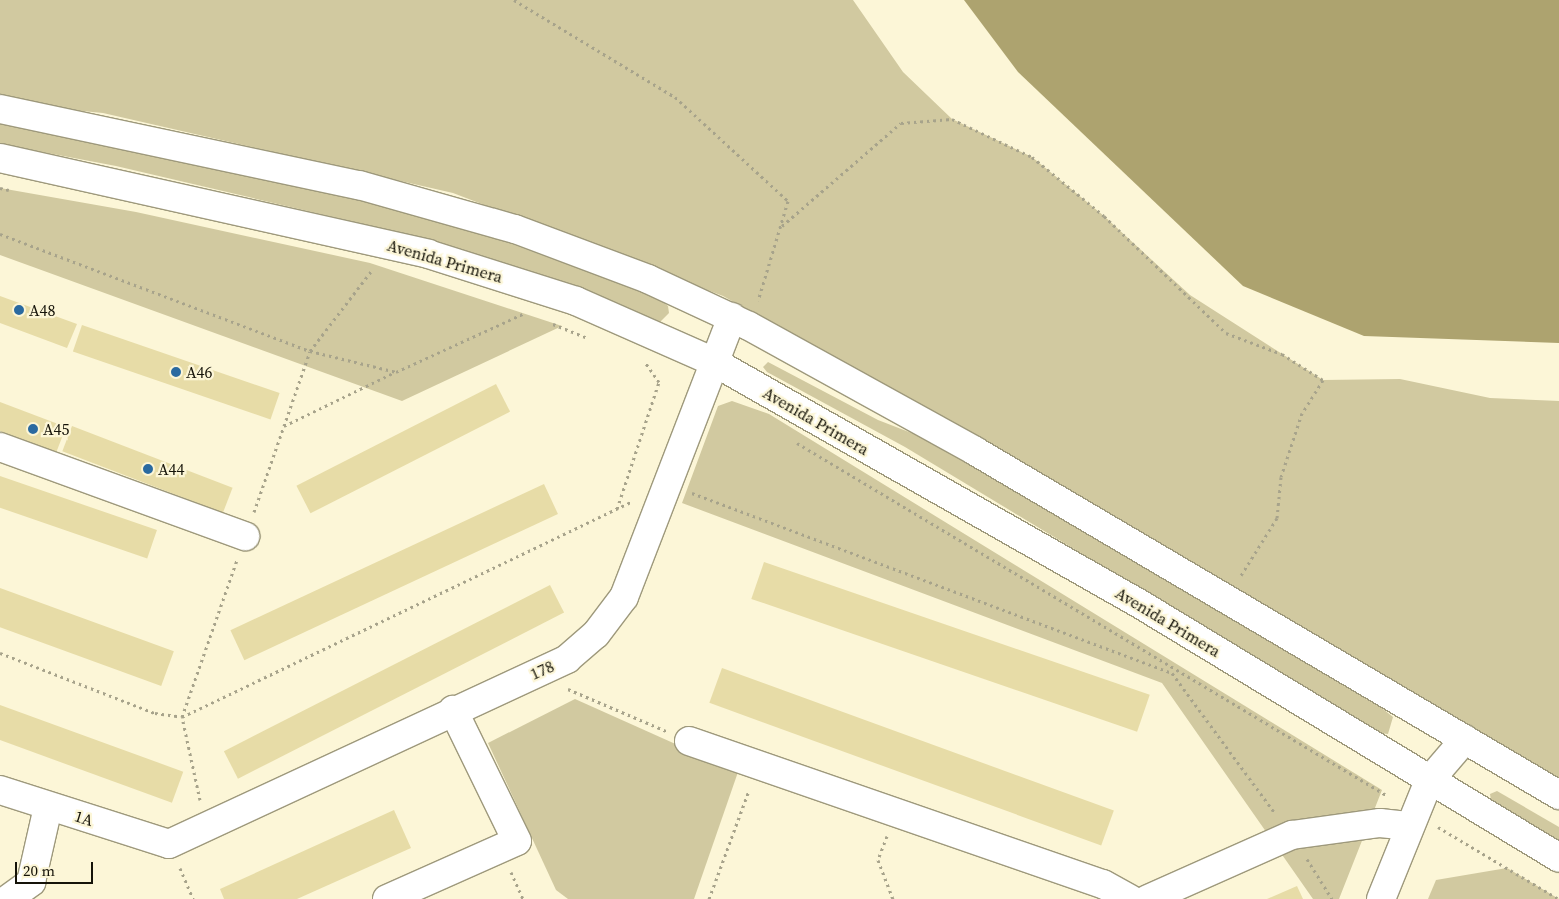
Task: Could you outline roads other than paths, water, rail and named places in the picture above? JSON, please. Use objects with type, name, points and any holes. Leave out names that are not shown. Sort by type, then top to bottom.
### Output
[{"type":"street","points":[[0,109],[359,185],[515,229],[648,279],[740,322],[975,451],[1559,795]]},
{"type":"street","name":"Avenida Primera","points":[[0,158],[428,254],[561,296],[714,362],[1140,604],[1428,781],[1559,858]]},
{"type":"street","name":"178","points":[[170,844],[567,658],[596,634],[624,597],[714,362],[740,322]]},
{"type":"street","points":[[0,447],[245,536]]},
{"type":"street","points":[[387,899],[517,841],[453,710]]},
{"type":"street","points":[[1381,899],[1428,781],[1465,739]]},
{"type":"street","points":[[689,741],[895,815],[1103,884],[1130,899]]},
{"type":"street","name":"1A","points":[[0,790],[48,808],[170,844]]},
{"type":"street","points":[[8,899],[31,882],[48,808]]},
{"type":"street","points":[[1148,899],[1292,835],[1413,820]]},
{"type":"place","name":"A48","points":[[19,310]]},
{"type":"place","name":"A46","points":[[176,372]]},
{"type":"place","name":"A45","points":[[33,429]]},
{"type":"place","name":"A44","points":[[148,469]]}]
